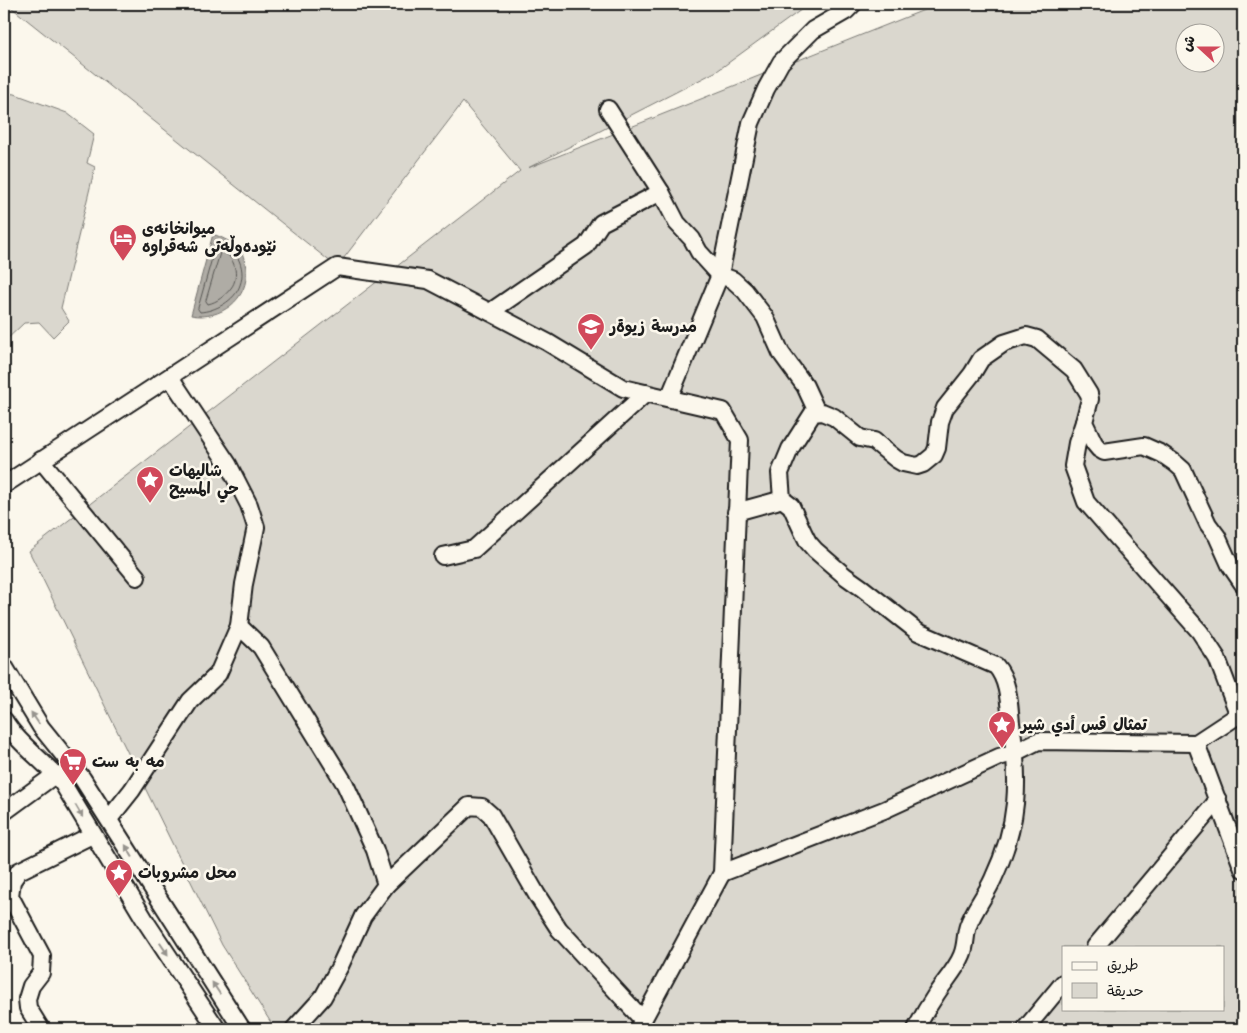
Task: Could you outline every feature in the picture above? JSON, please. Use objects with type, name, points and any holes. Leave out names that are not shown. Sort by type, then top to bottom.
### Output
[{"type":"street","points":[[669,398],[720,275],[752,123],[766,89],[781,62],[813,30],[846,11],[853,4]]},
{"type":"street","points":[[608,109],[661,192],[678,223],[692,239],[699,252],[720,275],[733,280],[745,290],[759,310],[768,324],[781,353],[805,386],[817,412]]},
{"type":"street","points":[[490,312],[586,246],[601,223],[661,192]]},
{"type":"street","points":[[4,485],[338,267],[428,280],[547,342],[623,388],[723,411],[740,440],[722,873],[640,1025],[558,929],[491,815],[482,807],[469,806],[386,885],[363,916],[340,966],[323,997],[294,1029]]},
{"type":"street","points":[[722,873],[884,810],[1038,741],[1196,743],[1241,714],[1217,658],[1200,632],[1086,502],[1073,466],[1077,443],[1090,398],[1089,394],[1074,370],[1037,339],[1026,336],[1004,342],[981,359],[972,374],[945,408],[940,422],[937,448],[934,456],[923,464],[911,465],[896,459],[879,444],[860,438],[834,417],[822,412],[813,412],[790,448],[780,473],[782,500]]},
{"type":"street","points":[[109,819],[132,790],[190,701],[218,674],[239,626],[244,584],[256,527],[249,505],[228,464],[170,376]]},
{"type":"street","points":[[443,556],[474,549],[646,393]]},
{"type":"street","points":[[1084,422],[1094,443],[1104,452],[1144,446],[1170,458],[1183,470],[1194,498],[1217,536],[1230,565],[1243,584]]},
{"type":"street","points":[[41,460],[137,577]]},
{"type":"street","points":[[736,512],[782,500],[791,506],[808,542],[845,576],[918,632],[996,666],[1002,673],[1006,684],[1016,752],[1016,803],[1001,860],[993,880],[968,925],[962,955],[916,1029]]},
{"type":"street","points":[[239,626],[261,646],[345,784],[375,850],[386,885]]},
{"type":"street","points":[[4,666],[32,713],[73,764],[242,1029]]},
{"type":"street","points":[[4,720],[22,742],[56,774],[63,784],[148,925],[218,1029]]},
{"type":"street","points":[[1196,743],[1243,869]]},
{"type":"street","points":[[4,812],[56,774]]},
{"type":"street","points":[[1096,946],[1218,800]]},
{"type":"street","points":[[41,1029],[28,1008],[27,999],[32,986],[41,973],[42,956],[10,896],[12,882],[19,871],[92,835]]},
{"type":"street","points":[[1025,1029],[1062,984]]},
{"type":"green space","points":[[7,4],[809,4],[717,71],[528,168],[939,4],[1243,4],[1243,1029],[275,1029],[222,945],[29,551],[520,171],[463,102],[337,267]]},
{"type":"green space","points":[[4,93],[15,94],[67,113],[94,134],[87,163],[95,167],[61,308],[69,321],[53,337],[39,322],[24,323],[4,342]]},
{"type":"water","points":[[213,234],[225,239],[242,253],[246,268],[246,279],[238,298],[222,311],[212,315],[191,315]]},
{"type":"place","name":"میوانخانەی نێودەوڵەتی شەقراوە","points":[[123,262]]},
{"type":"place","name":"مدرسة زيوةر","points":[[591,351]]},
{"type":"place","name":"شاليهات حي المسيح","points":[[150,504]]},
{"type":"place","name":"تمثال قس أدي شير","points":[[1002,749]]},
{"type":"place","name":"مه به ست","points":[[73,786]]},
{"type":"place","name":"محل مشروبات","points":[[119,897]]}]
